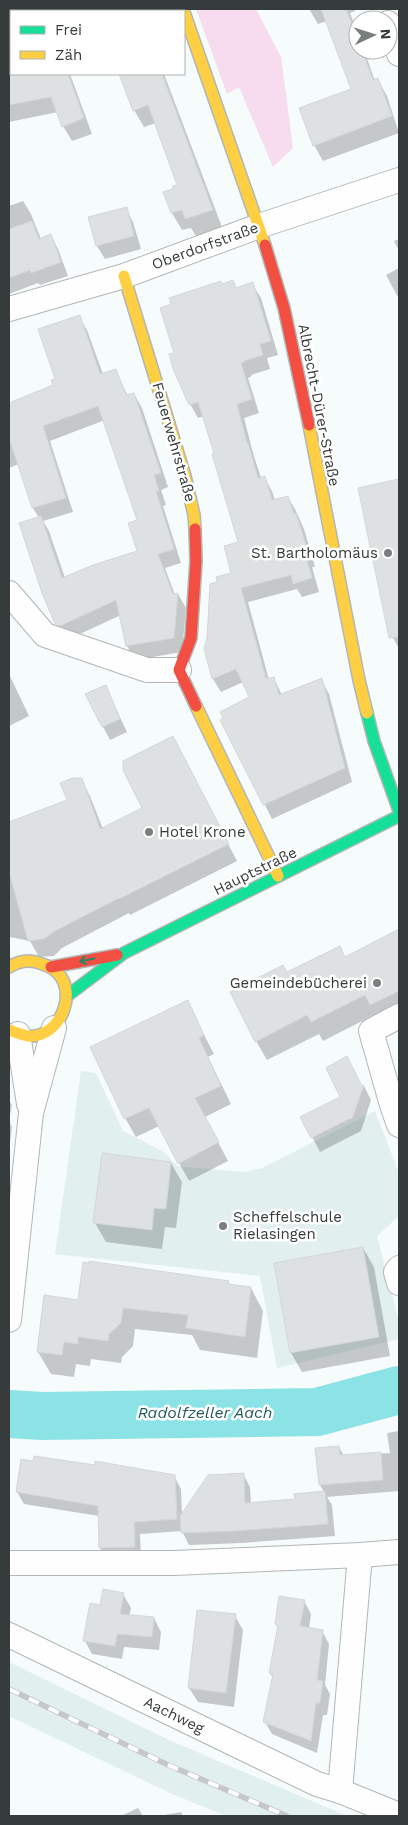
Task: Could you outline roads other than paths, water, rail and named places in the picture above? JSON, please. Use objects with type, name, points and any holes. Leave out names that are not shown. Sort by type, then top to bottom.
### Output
[{"type":"street","name":"Albrecht-Dürer-Straße","points":[[185,17],[259,226],[284,308],[359,680],[374,741],[399,810]]},
{"type":"street","name":"Oberdorfstraße","points":[[9,309],[124,276],[259,226],[399,180]]},
{"type":"street","name":"Feuerwehrstraße","points":[[124,276],[186,476],[194,514],[196,561],[191,638],[179,670]]},
{"type":"street","points":[[9,594],[44,635],[147,670],[179,670],[278,876]]},
{"type":"street","name":"Hauptstraße","points":[[124,953],[399,816]]},
{"type":"street","points":[[51,967],[124,953]]},
{"type":"street","points":[[67,996],[124,953]]},
{"type":"street","points":[[11,964],[27,960],[40,962],[51,967],[65,985],[67,996],[66,1008],[54,1028],[44,1034],[31,1036],[13,1032],[31,1113]]},
{"type":"street","points":[[399,1016],[371,1031],[399,1125]]},
{"type":"street","points":[[9,1320],[16,1189],[31,1113],[54,1028]]},
{"type":"street","points":[[399,1268],[396,1272],[399,1283]]},
{"type":"street","points":[[9,1563],[174,1563],[399,1552]]},
{"type":"street","points":[[340,1791],[360,1555]]},
{"type":"street","name":"Aachweg","points":[[9,1635],[317,1784],[340,1791],[399,1815]]},
{"type":"waterway","name":"Radolfzeller Aach","points":[[9,1414],[42,1416],[317,1412],[399,1390]]},
{"type":"railway","points":[[9,1689],[166,1764],[287,1816]]},
{"type":"place","name":"St. Bartholomäus","points":[[388,553]]},
{"type":"place","name":"Hotel Krone","points":[[149,832]]},
{"type":"place","name":"Gemeindebücherei","points":[[377,983]]},
{"type":"place","name":"Scheffelschule Rielasingen","points":[[223,1226]]}]
